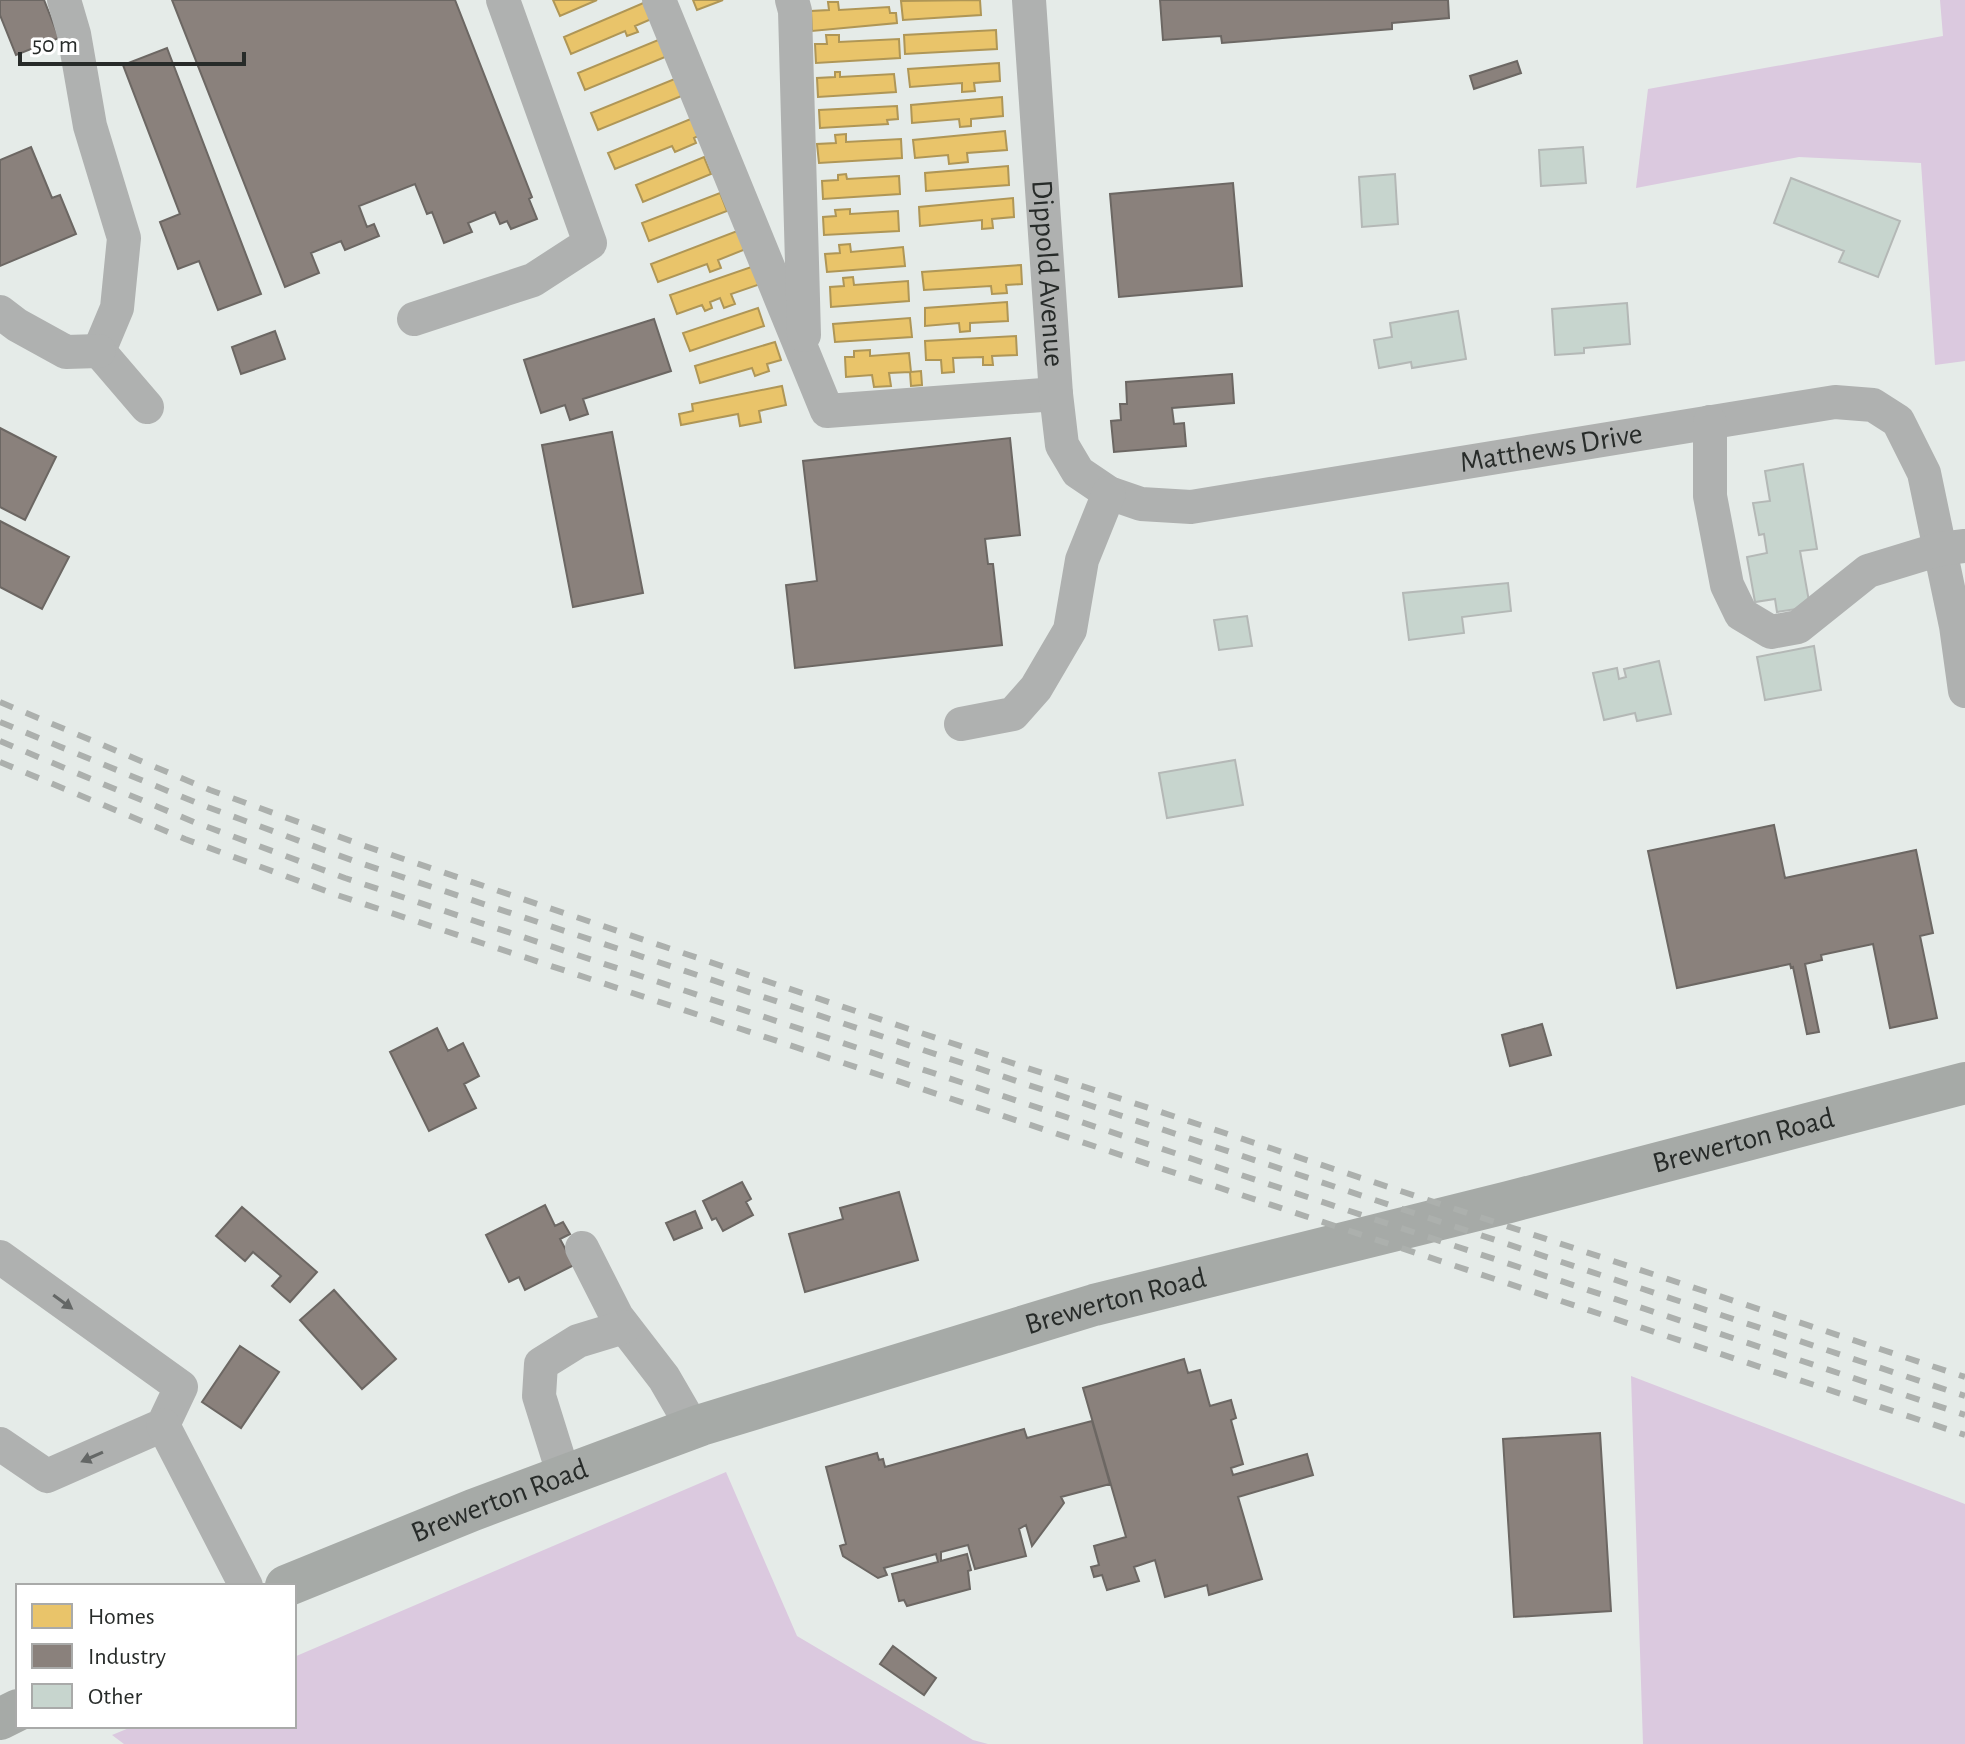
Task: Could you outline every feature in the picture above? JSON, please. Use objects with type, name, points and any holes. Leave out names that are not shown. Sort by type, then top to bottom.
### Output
[{"type":"main road","name":"Brewerton Road","points":[[291,1584],[473,1510],[693,1428],[1094,1305],[1509,1202],[1965,1083]]},
{"type":"street","points":[[64,0],[74,34],[90,126],[124,238],[117,308],[99,351]]},
{"type":"street","points":[[414,319],[533,280],[590,243],[503,0]]},
{"type":"street","points":[[659,0],[827,411],[1056,394]]},
{"type":"street","points":[[792,0],[805,357]]},
{"type":"street","name":"Dippold Avenue","points":[[1029,0],[1062,445],[1078,472],[1109,493],[1141,504]]},
{"type":"street","points":[[0,312],[66,352],[99,351]]},
{"type":"street","points":[[99,351],[147,407]]},
{"type":"street","name":"Matthews Drive","points":[[1141,504],[1191,507],[1835,402],[1873,405],[1898,421],[1924,473],[1953,547],[1956,626],[1965,691]]},
{"type":"street","points":[[1710,422],[1710,496],[1727,585],[1741,614],[1771,632],[1798,627],[1868,571],[1953,547]]},
{"type":"street","points":[[961,724],[1013,714],[1036,688],[1070,630],[1082,560],[1109,493]]},
{"type":"street","points":[[582,1248],[624,1327],[664,1378],[693,1428]]},
{"type":"street","points":[[0,1257],[181,1387],[163,1425],[47,1476],[0,1444]]},
{"type":"street","points":[[564,1476],[539,1396],[541,1364],[578,1341],[624,1327]]},
{"type":"street","points":[[163,1425],[245,1584]]},
{"type":"shaded area","points":[[1940,0],[1965,0],[1965,361],[1935,365],[1921,163],[1799,157],[1636,188],[1648,89],[1943,36]]},
{"type":"shaded area","points":[[1631,1376],[1965,1504],[1965,1744],[1643,1744]]},
{"type":"shaded area","points":[[726,1472],[797,1636],[973,1740],[988,1744],[124,1744],[112,1735],[129,1728],[296,1728],[296,1656]]},
{"type":"building: Homes","points":[[553,0],[597,0],[560,16]]},
{"type":"building: Homes","points":[[693,0],[723,0],[697,10]]},
{"type":"building: Homes","points":[[980,0],[981,15],[903,20],[901,1]]},
{"type":"building: Homes","points":[[648,1],[656,17],[635,26],[638,32],[627,36],[625,31],[571,54],[564,37]]},
{"type":"building: Homes","points":[[828,2],[838,2],[839,10],[889,7],[890,13],[896,13],[897,23],[812,31],[811,11],[829,10]]},
{"type":"building: Homes","points":[[996,30],[997,49],[905,54],[904,35]]},
{"type":"building: Homes","points":[[826,35],[839,35],[839,42],[899,39],[900,58],[816,63],[815,44],[827,44]]},
{"type":"building: Homes","points":[[663,38],[670,55],[585,90],[578,73]]},
{"type":"building: Homes","points":[[999,63],[1000,81],[974,83],[975,91],[962,92],[962,83],[910,87],[908,69]]},
{"type":"building: Homes","points":[[835,72],[840,72],[840,77],[894,74],[896,92],[818,97],[817,78],[835,77]]},
{"type":"building: Homes","points":[[677,78],[684,95],[598,130],[591,113]]},
{"type":"building: Homes","points":[[1002,97],[1003,116],[971,119],[971,126],[960,127],[959,119],[912,123],[911,105]]},
{"type":"building: Homes","points":[[897,106],[898,119],[887,120],[888,124],[820,128],[819,110]]},
{"type":"building: Homes","points":[[693,118],[700,135],[694,138],[696,143],[675,152],[672,146],[615,169],[608,153]]},
{"type":"building: Homes","points":[[1005,131],[1007,150],[967,153],[968,162],[949,164],[948,155],[915,158],[913,140]]},
{"type":"building: Homes","points":[[846,134],[846,142],[901,139],[902,158],[819,163],[817,144],[836,143],[835,135]]},
{"type":"building: Homes","points":[[704,157],[711,174],[643,202],[636,185]]},
{"type":"building: Homes","points":[[1008,166],[1009,185],[926,191],[925,173]]},
{"type":"building: Homes","points":[[846,174],[847,179],[899,176],[900,194],[823,199],[822,181],[838,180],[838,175]]},
{"type":"building: Homes","points":[[720,193],[727,211],[649,241],[642,223]]},
{"type":"building: Homes","points":[[1013,198],[1014,217],[992,219],[993,228],[982,229],[982,220],[920,226],[919,207]]},
{"type":"building: Homes","points":[[850,209],[850,214],[898,211],[899,231],[824,235],[823,217],[836,216],[835,210]]},
{"type":"building: Homes","points":[[745,228],[751,247],[718,260],[721,268],[710,272],[707,264],[658,282],[651,264]]},
{"type":"building: Homes","points":[[850,244],[851,252],[903,247],[905,266],[827,272],[825,254],[840,253],[839,245]]},
{"type":"building: Homes","points":[[760,264],[766,282],[731,294],[735,304],[724,308],[720,298],[710,302],[712,308],[705,311],[702,305],[677,314],[670,295]]},
{"type":"building: Homes","points":[[1021,265],[1022,284],[1006,285],[1007,293],[992,294],[991,286],[924,290],[922,272]]},
{"type":"building: Homes","points":[[853,277],[854,285],[908,281],[909,301],[831,307],[830,287],[844,286],[843,278]]},
{"type":"building: Homes","points":[[1007,302],[1008,321],[970,323],[970,331],[960,332],[959,323],[925,326],[925,308]]},
{"type":"building: Homes","points":[[758,308],[764,326],[690,351],[683,333]]},
{"type":"building: Homes","points":[[910,318],[912,337],[835,342],[833,324]]},
{"type":"building: Homes","points":[[1016,336],[1017,355],[992,356],[993,365],[983,365],[983,357],[953,358],[954,372],[942,373],[941,360],[926,360],[925,341]]},
{"type":"building: Homes","points":[[775,342],[781,360],[767,364],[769,371],[755,376],[752,368],[700,383],[695,366]]},
{"type":"building: Homes","points":[[870,350],[870,356],[909,353],[911,372],[921,371],[922,385],[911,386],[910,372],[889,373],[891,386],[874,387],[872,375],[846,377],[845,357],[854,357],[854,351]]},
{"type":"building: Homes","points":[[782,386],[786,405],[759,411],[761,422],[740,426],[738,414],[681,425],[679,414],[693,411],[692,404]]},
{"type":"building: Industry","points":[[0,0],[44,0],[59,38],[16,55],[0,15]]},
{"type":"building: Industry","points":[[172,0],[455,0],[532,197],[529,199],[537,219],[511,229],[507,221],[500,224],[495,212],[468,223],[472,232],[444,243],[432,212],[427,214],[415,184],[359,206],[367,227],[374,224],[379,236],[345,250],[341,241],[311,253],[319,273],[285,287]]},
{"type":"building: Industry","points":[[1160,0],[1448,0],[1449,18],[1392,23],[1392,29],[1222,43],[1221,36],[1163,40]]},
{"type":"building: Industry","points":[[167,48],[261,294],[218,310],[199,261],[178,269],[160,222],[180,214],[123,65]]},
{"type":"building: Industry","points":[[1517,61],[1521,73],[1474,89],[1470,76]]},
{"type":"building: Industry","points":[[31,147],[52,198],[60,195],[76,234],[0,266],[0,160]]},
{"type":"building: Industry","points":[[1233,183],[1242,286],[1119,297],[1110,194]]},
{"type":"building: Industry","points":[[654,319],[671,371],[583,399],[588,414],[570,420],[565,405],[541,413],[524,360]]},
{"type":"building: Industry","points":[[275,331],[285,359],[241,374],[232,347]]},
{"type":"building: Industry","points":[[1232,374],[1234,403],[1172,408],[1174,424],[1184,423],[1186,446],[1114,452],[1111,421],[1121,420],[1120,404],[1127,404],[1126,382]]},
{"type":"building: Industry","points":[[0,428],[56,457],[25,520],[0,507]]},
{"type":"building: Industry","points":[[612,432],[643,593],[573,607],[542,445]]},
{"type":"building: Industry","points":[[1010,438],[1020,535],[985,539],[988,564],[993,564],[1002,645],[795,668],[786,585],[817,581],[803,461]]},
{"type":"building: Industry","points":[[0,521],[69,557],[42,609],[0,587]]},
{"type":"building: Industry","points":[[1774,825],[1785,878],[1916,850],[1933,933],[1920,936],[1937,1018],[1890,1028],[1873,944],[1821,955],[1822,960],[1805,964],[1819,1032],[1807,1034],[1790,964],[1677,988],[1648,851]]},
{"type":"building: Industry","points":[[1542,1024],[1551,1055],[1510,1066],[1502,1035]]},
{"type":"building: Industry","points":[[437,1028],[448,1051],[463,1043],[479,1076],[464,1084],[476,1108],[429,1131],[390,1052]]},
{"type":"building: Industry","points":[[742,1182],[751,1199],[746,1202],[753,1215],[723,1231],[716,1218],[712,1220],[703,1201]]},
{"type":"building: Industry","points":[[899,1192],[918,1260],[805,1292],[789,1234],[843,1219],[840,1208]]},
{"type":"building: Industry","points":[[545,1205],[555,1226],[563,1222],[570,1234],[560,1239],[574,1265],[525,1290],[519,1277],[509,1282],[486,1235]]},
{"type":"building: Industry","points":[[242,1207],[317,1272],[290,1302],[272,1286],[281,1276],[253,1252],[245,1261],[216,1236]]},
{"type":"building: Industry","points":[[695,1211],[702,1228],[674,1240],[666,1223]]},
{"type":"building: Industry","points":[[334,1290],[396,1359],[362,1389],[300,1320]]},
{"type":"building: Industry","points":[[240,1346],[279,1372],[241,1428],[202,1402]]},
{"type":"building: Industry","points":[[1184,1359],[1188,1373],[1200,1370],[1210,1406],[1231,1400],[1236,1418],[1231,1420],[1243,1464],[1231,1468],[1233,1475],[1307,1454],[1313,1475],[1238,1497],[1262,1579],[1209,1595],[1207,1585],[1165,1597],[1155,1560],[1134,1567],[1139,1581],[1107,1590],[1102,1575],[1094,1577],[1091,1567],[1099,1565],[1094,1546],[1126,1537],[1083,1388]]},
{"type":"building: Industry","points":[[1092,1421],[1110,1484],[1061,1497],[1064,1503],[1032,1546],[1026,1525],[1019,1529],[1026,1556],[975,1569],[968,1545],[941,1552],[941,1561],[967,1554],[971,1570],[968,1571],[970,1589],[907,1606],[904,1600],[899,1601],[892,1574],[938,1562],[936,1554],[884,1568],[887,1575],[878,1578],[843,1556],[840,1546],[846,1544],[826,1467],[877,1453],[885,1467],[1024,1429],[1027,1438]]},
{"type":"building: Industry","points":[[1600,1433],[1611,1611],[1514,1617],[1503,1439]]},
{"type":"building: Industry","points":[[893,1646],[936,1678],[924,1695],[880,1664]]},
{"type":"building: Other","points":[[1583,147],[1586,183],[1541,186],[1539,150]]},
{"type":"building: Other","points":[[1395,174],[1398,224],[1362,227],[1359,177]]},
{"type":"building: Other","points":[[1791,178],[1900,221],[1878,277],[1839,262],[1844,251],[1774,223]]},
{"type":"building: Other","points":[[1627,303],[1630,344],[1584,348],[1584,353],[1555,355],[1552,309]]},
{"type":"building: Other","points":[[1458,311],[1466,359],[1412,368],[1411,362],[1379,368],[1374,340],[1392,337],[1390,323]]},
{"type":"building: Other","points":[[1803,464],[1817,549],[1800,551],[1810,607],[1777,612],[1775,599],[1755,602],[1747,557],[1767,553],[1764,534],[1759,535],[1753,503],[1770,501],[1765,471]]},
{"type":"building: Other","points":[[1508,583],[1511,611],[1462,617],[1464,633],[1409,640],[1403,593]]},
{"type":"building: Other","points":[[1247,616],[1252,646],[1219,650],[1214,620]]},
{"type":"building: Other","points":[[1814,646],[1821,690],[1765,700],[1757,657]]},
{"type":"building: Other","points":[[1659,661],[1671,714],[1637,721],[1635,713],[1604,720],[1593,673],[1617,668],[1619,679],[1626,677],[1624,669]]},
{"type":"building: Other","points":[[1235,760],[1243,805],[1167,818],[1159,773]]},
{"type":"railway","points":[[0,702],[210,790],[362,845],[1965,1377]]},
{"type":"railway","points":[[0,722],[202,805],[354,861],[1965,1396]]},
{"type":"railway","points":[[0,741],[194,822],[345,878],[1965,1415]]},
{"type":"railway","points":[[0,762],[185,839],[337,895],[1965,1435]]}]
